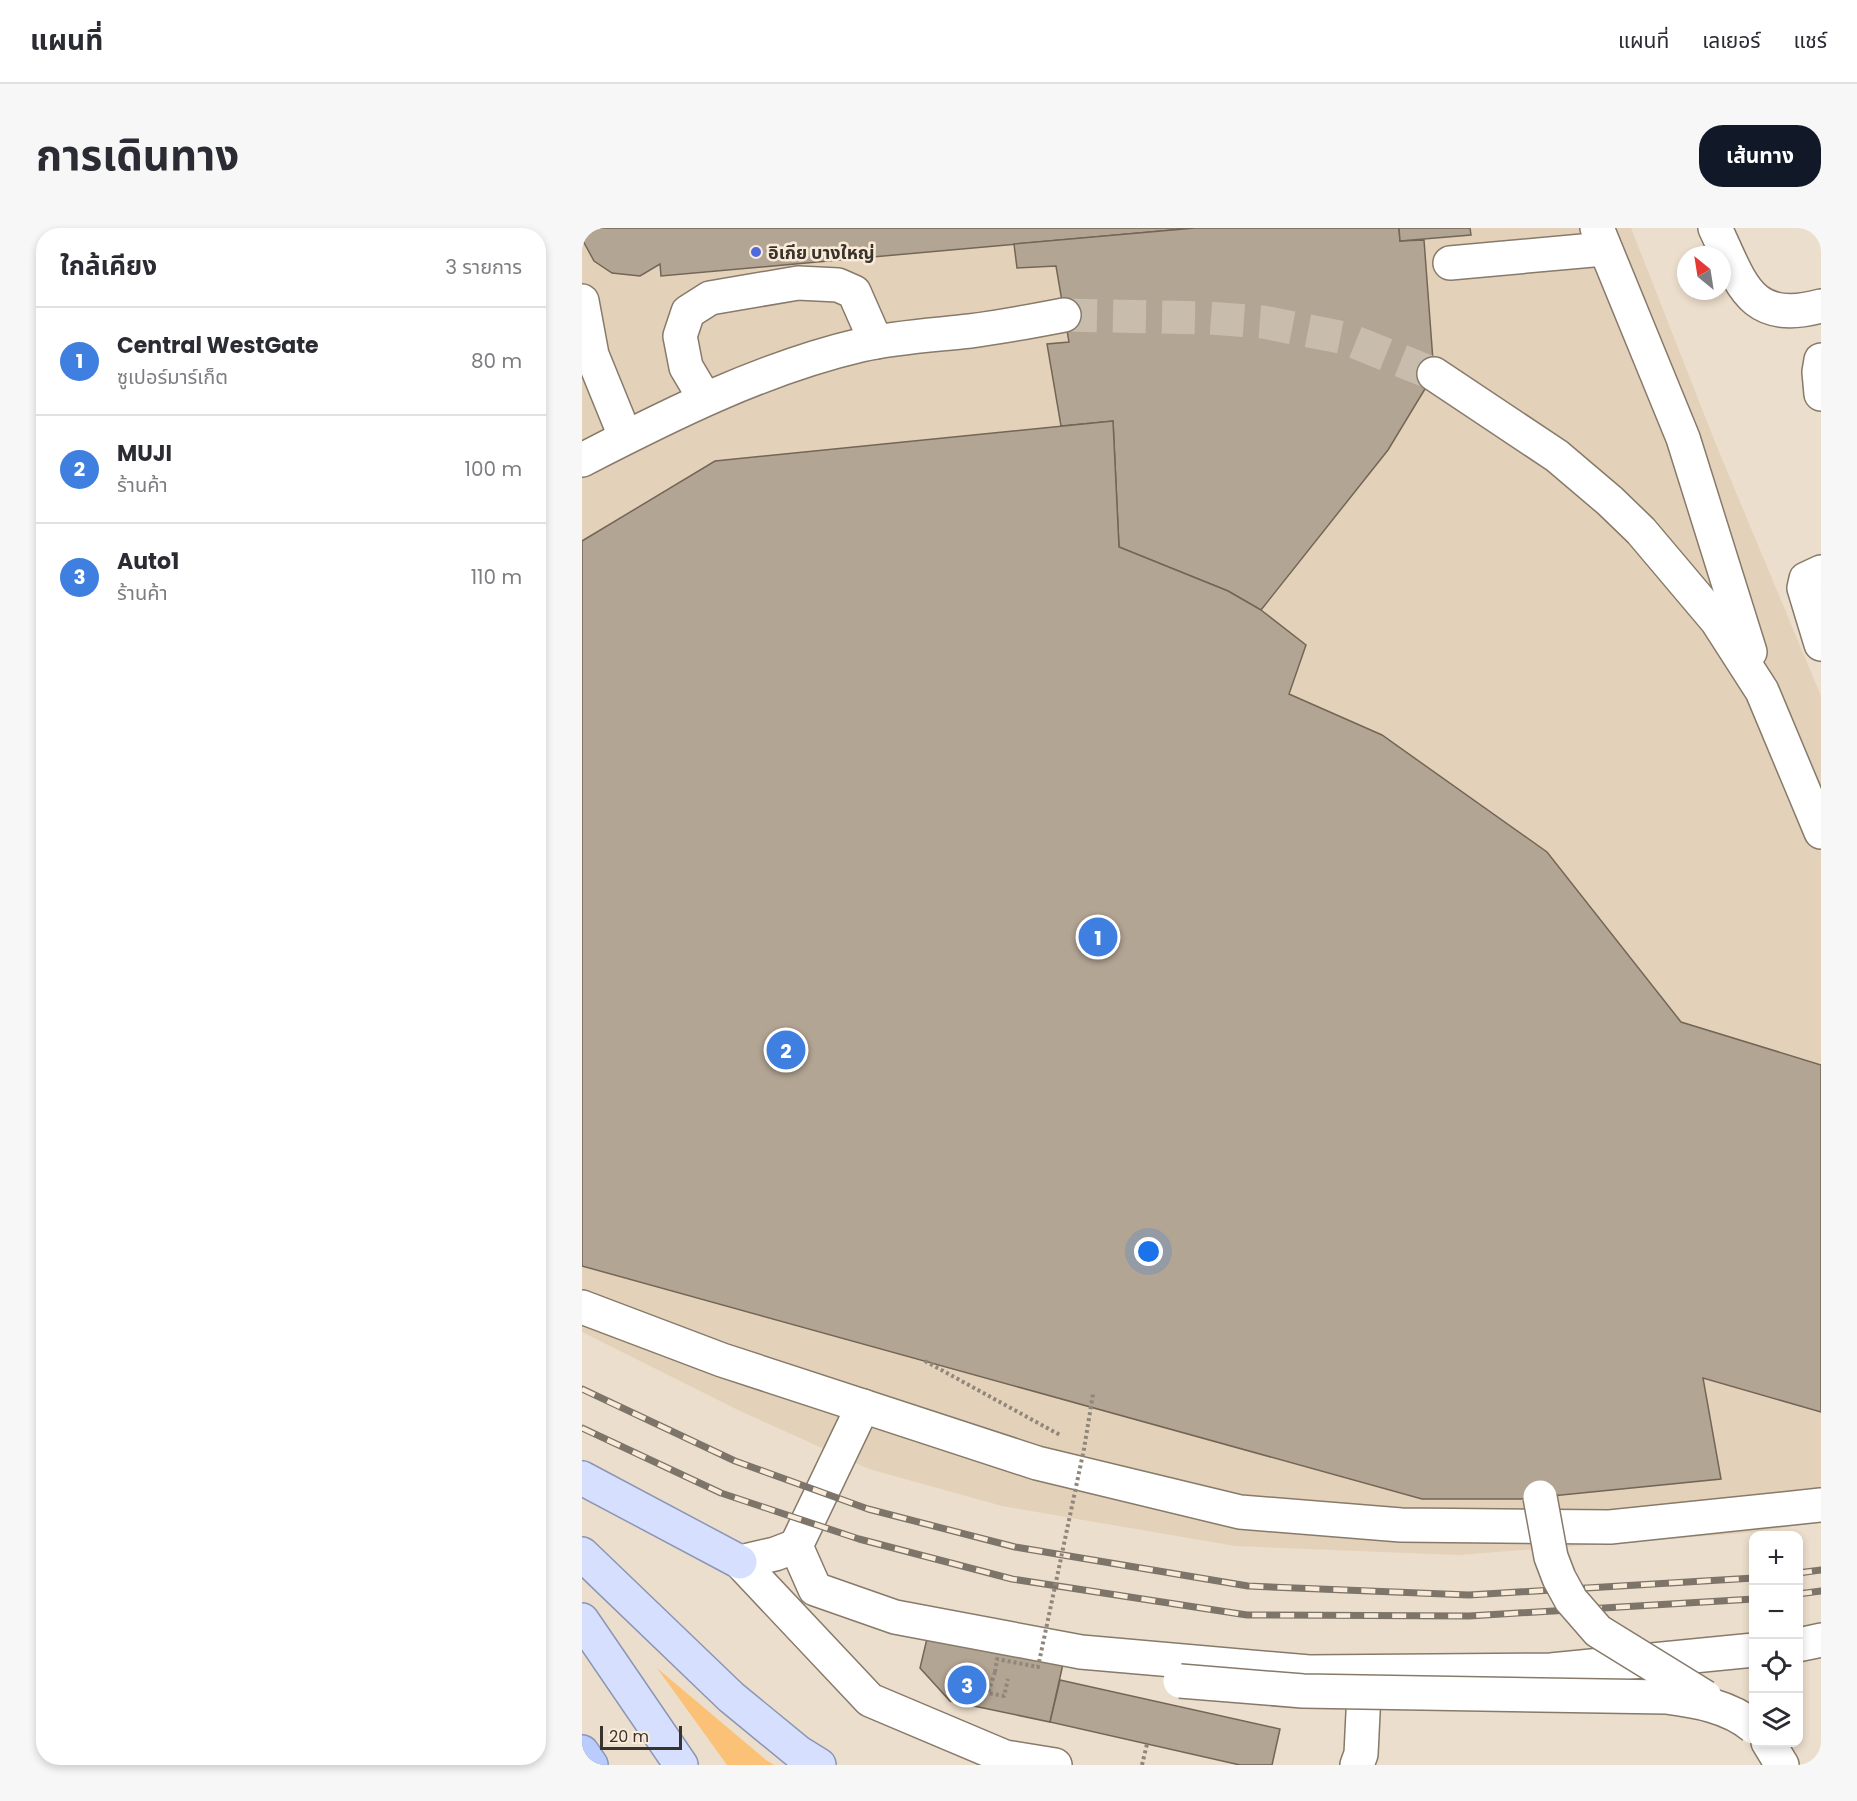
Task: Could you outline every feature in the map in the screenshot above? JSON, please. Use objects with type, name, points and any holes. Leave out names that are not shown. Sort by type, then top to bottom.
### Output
[{"type":"highway","points":[[582,1752],[591,1765]]},
{"type":"main road","points":[[582,1478],[740,1562]]},
{"type":"main road","points":[[582,1554],[731,1697],[798,1752],[819,1765]]},
{"type":"main road","points":[[582,1620],[681,1765]]},
{"type":"lane","points":[[1715,228],[1743,286],[1761,304],[1778,310],[1799,312],[1821,306]]},
{"type":"lane","points":[[1450,263],[1601,239],[1683,438],[1762,691],[1821,832]]},
{"type":"lane","points":[[705,399],[686,367],[680,336],[688,312],[710,298],[798,283],[838,285],[854,292],[876,342]]},
{"type":"lane","points":[[582,301],[592,355],[625,436]]},
{"type":"lane","points":[[582,460],[625,436],[705,399],[802,362],[876,342],[969,331],[1064,315]]},
{"type":"lane","points":[[1821,360],[1818,372],[1821,394]]},
{"type":"lane","points":[[1434,374],[1557,456],[1610,501],[1641,531],[1717,621],[1762,691]]},
{"type":"lane","points":[[1821,572],[1806,579],[1804,588],[1821,644]]},
{"type":"lane","points":[[582,1307],[722,1360],[1037,1463],[1240,1512],[1401,1525],[1610,1527],[1821,1505]]},
{"type":"lane","points":[[740,1562],[775,1554],[796,1546],[863,1406]]},
{"type":"lane","points":[[1540,1497],[1551,1557],[1559,1578],[1571,1600],[1598,1631],[1742,1719]]},
{"type":"lane","points":[[796,1546],[815,1589],[891,1628],[1180,1681],[1342,1693],[1666,1697],[1695,1701],[1742,1719]]},
{"type":"lane","points":[[740,1562],[870,1700],[1005,1757],[1055,1765]]},
{"type":"lane","points":[[815,1589],[895,1617],[1081,1652],[1309,1672],[1551,1670],[1749,1650]]},
{"type":"lane","points":[[1803,1644],[1821,1640]]},
{"type":"lane","points":[[1357,1765],[1361,1754],[1365,1672]]},
{"type":"lane","points":[[1771,1747],[1782,1765]]},
{"type":"path","points":[[926,1361],[1063,1437]]},
{"type":"path","points":[[1008,1679],[1004,1696],[988,1693],[997,1659],[1038,1667],[1084,1449],[1093,1394]]},
{"type":"path","points":[[1074,1443],[1084,1449]]},
{"type":"path","points":[[1142,1765],[1147,1744]]},
{"type":"shaded area","points":[[582,228],[1631,228],[1715,442],[1821,696],[1821,1522],[1747,1533],[1458,1555],[1235,1546],[1002,1506],[869,1469],[742,1412],[582,1332]]},
{"type":"shaded area","points":[[657,1668],[766,1760],[774,1765],[727,1765]]},
{"type":"building","name":"อิเกีย บางใหญ่","points":[[582,228],[1195,228],[661,276],[660,264],[640,276],[612,273],[594,261],[582,239]]},
{"type":"building","points":[[1195,228],[1399,228],[1400,241],[1424,240],[1434,374],[1388,450],[1261,610],[1228,591],[1119,547],[1113,421],[1061,426],[1047,344],[1069,342],[1056,266],[1017,268],[1014,244]]},
{"type":"building","points":[[1399,228],[1470,228],[1471,235],[1400,241]]},
{"type":"building","points":[[1113,421],[1119,547],[1228,591],[1261,610],[1306,645],[1289,694],[1382,735],[1547,852],[1681,1022],[1821,1065],[1821,1412],[1703,1378],[1721,1479],[1521,1499],[1422,1499],[582,1266],[582,541],[715,461]]},
{"type":"building","points":[[929,1630],[1065,1655],[1050,1722],[950,1701],[920,1668]]},
{"type":"building","points":[[1060,1680],[1280,1729],[1272,1765],[1240,1765],[1050,1722]]},
{"type":"tunnel","points":[[1064,315],[1209,318],[1263,322],[1345,338],[1434,374]]},
{"type":"railway","points":[[582,1389],[735,1461],[868,1509],[1015,1547],[1248,1586],[1469,1595],[1749,1578]]},
{"type":"railway","points":[[582,1428],[721,1493],[859,1539],[1012,1579],[1247,1615],[1469,1616],[1749,1599]]},
{"type":"railway","points":[[1803,1572],[1821,1570]]},
{"type":"railway","points":[[1803,1593],[1821,1591]]},
{"type":"place","name":"อิเกีย บางใหญ่","points":[[756,252]]},
{"type":"place","name":"Central WestGate","points":[[1098,937]]},
{"type":"place","name":"MUJI","points":[[786,1050]]},
{"type":"place","name":"Auto1","points":[[967,1685]]}]
